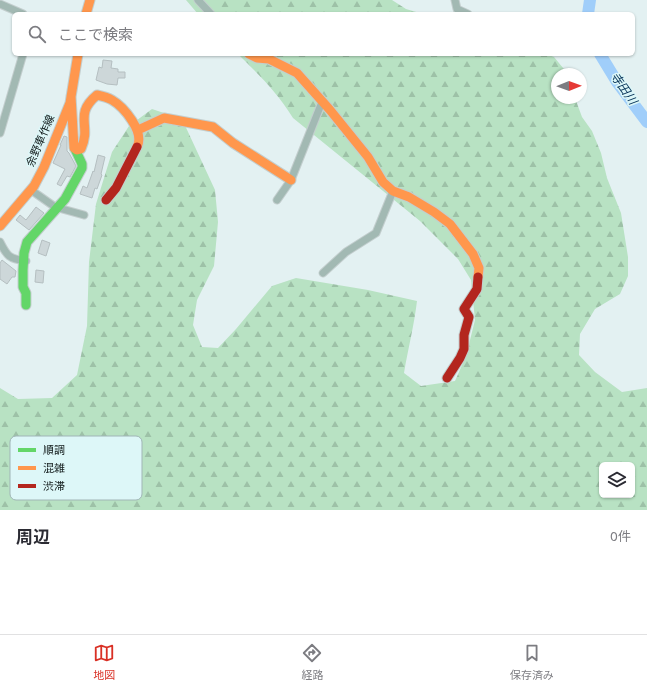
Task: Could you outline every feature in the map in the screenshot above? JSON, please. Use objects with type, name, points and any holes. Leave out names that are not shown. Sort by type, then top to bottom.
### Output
[{"type":"street","points":[[87,12],[90,0]]},
{"type":"street","points":[[198,0],[209,12]]},
{"type":"street","points":[[455,0],[457,9],[464,12]]},
{"type":"street","points":[[0,4],[18,12]]},
{"type":"street","points":[[0,133],[22,56]]},
{"type":"street","name":"余野車作線","points":[[0,226],[31,190],[44,167],[70,103],[78,56]]},
{"type":"street","points":[[253,56],[257,58],[269,59],[297,73],[330,110],[368,157],[383,182],[393,191],[409,197],[434,212],[450,224],[473,254],[479,268],[477,289],[464,309],[469,317],[464,335],[464,349],[447,378]]},
{"type":"street","points":[[76,149],[81,149],[86,139],[83,116],[84,107],[90,99],[97,94],[107,96],[116,102],[131,118],[138,130],[140,137],[139,143],[116,188],[106,200]]},
{"type":"street","points":[[26,305],[24,261],[26,242],[65,199],[82,168],[82,164],[76,149],[74,148],[71,96]]},
{"type":"street","points":[[277,200],[291,180],[322,102]]},
{"type":"street","points":[[138,130],[164,118],[213,127],[233,143],[291,180]]},
{"type":"street","points":[[31,190],[57,208],[84,215]]},
{"type":"street","points":[[323,273],[346,252],[376,233],[393,191]]},
{"type":"street","points":[[0,242],[7,254],[15,259],[24,261]]},
{"type":"green space","points":[[186,0],[392,0],[406,9],[416,12],[196,12]]},
{"type":"green space","points":[[240,56],[554,57],[563,68],[551,68],[551,104],[577,104],[582,117],[592,131],[601,153],[607,178],[621,213],[628,257],[628,276],[620,294],[595,309],[580,334],[579,355],[595,372],[622,392],[647,388],[647,510],[0,510],[0,388],[18,399],[52,398],[77,375],[87,326],[89,262],[96,204],[112,152],[129,126],[152,109],[182,119],[215,190],[218,222],[214,266],[197,300],[193,325],[202,347],[218,348],[272,286],[296,278],[368,290],[417,301],[404,373],[421,386],[455,381],[466,356],[475,320],[471,280],[458,259],[420,221],[293,118],[274,92]]},
{"type":"building","points":[[103,60],[112,61],[111,68],[118,69],[118,72],[125,72],[125,78],[118,78],[117,85],[107,84],[96,80],[99,67],[102,68]]},
{"type":"building","points":[[64,136],[67,137],[67,151],[76,166],[70,177],[67,176],[61,186],[57,184],[65,169],[53,163]]},
{"type":"building","points":[[98,155],[105,157],[102,175],[97,189],[95,188],[92,198],[80,194],[83,186],[87,188],[93,171],[94,172]]},
{"type":"building","points":[[36,207],[44,213],[29,230],[16,220],[20,215],[26,220]]},
{"type":"building","points":[[42,240],[50,243],[46,256],[38,253]]},
{"type":"building","points":[[2,260],[16,271],[15,277],[12,277],[7,284],[0,279],[0,263]]},
{"type":"building","points":[[36,270],[44,271],[43,283],[35,282]]},
{"type":"waterway","name":"寺田川","points":[[588,12],[590,0]]},
{"type":"waterway","name":"寺田川","points":[[601,56],[617,82],[647,122]]},
{"type":"traffic: fast","points":[[26,305],[26,293],[23,287],[23,270],[24,253],[27,242],[65,199],[82,168],[82,164],[75,149]]},
{"type":"traffic: slow","points":[[87,12],[90,0]]},
{"type":"traffic: slow","points":[[0,226],[34,186],[44,167],[70,103],[78,56]]},
{"type":"traffic: slow","points":[[253,56],[257,58],[269,59],[297,73],[330,110],[368,157],[383,182],[393,191],[409,197],[434,212],[450,224],[473,254],[479,268],[478,277]]},
{"type":"traffic: slow","points":[[71,96],[74,148],[77,150],[81,149],[85,133],[84,115],[86,108],[97,95],[106,97],[117,103],[132,120],[138,134],[139,141],[137,147]]},
{"type":"traffic: slow","points":[[138,130],[164,118],[213,127],[233,143],[291,180]]},
{"type":"traffic: jam","points":[[106,200],[116,188],[137,147]]},
{"type":"traffic: jam","points":[[447,378],[464,349],[464,335],[469,317],[464,309],[477,289],[478,277]]}]
